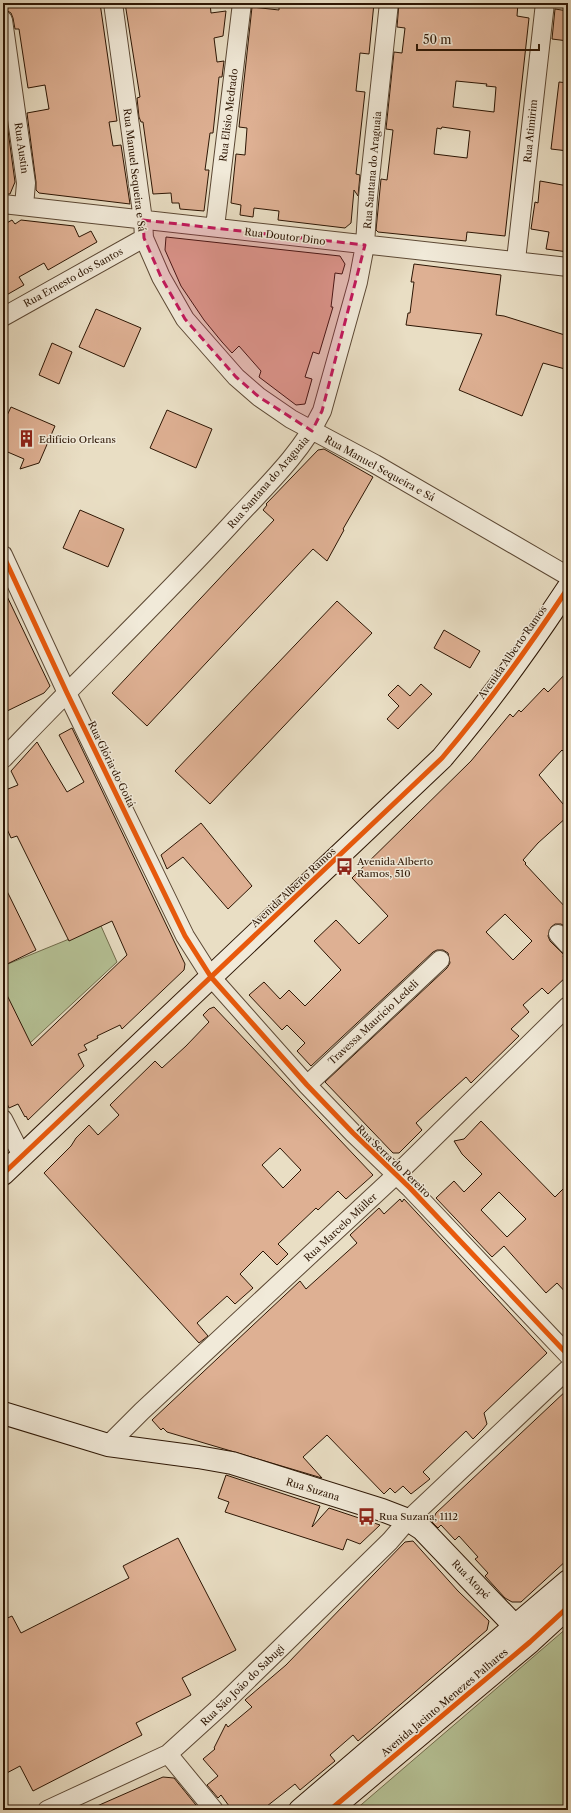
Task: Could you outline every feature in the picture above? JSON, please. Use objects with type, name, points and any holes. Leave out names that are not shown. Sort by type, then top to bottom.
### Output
[{"type":"main road","name":"Avenida Alberto Ramos","points":[[3,1174],[442,758],[490,700],[529,647],[568,588]]},
{"type":"main road","name":"Rua Suzana","points":[[3,1413],[108,1445],[198,1456],[232,1464],[382,1510],[408,1520]]},
{"type":"main road","name":"Rua Atopé","points":[[408,1520],[422,1529],[523,1634]]},
{"type":"main road","name":"Avenida Jacinto Menezes Palhares","points":[[330,1810],[523,1634],[568,1581]]},
{"type":"main road","name":"Avenida Jacinto Menezes Palhares","points":[[300,1810],[523,1634],[568,1607]]},
{"type":"street","name":"Rua Manuel Sequeira e Sá","points":[[113,3],[143,220],[144,238],[161,277],[185,319],[236,377],[259,397],[291,419],[375,464],[568,576]]},
{"type":"street","name":"Rua Elisio Medrado","points":[[215,227],[242,3]]},
{"type":"street","name":"Rua Santana do Araguaia","points":[[3,759],[201,558],[288,462],[312,431],[322,411],[358,282],[365,245],[368,197],[389,3]]},
{"type":"street","name":"Rua Atimirim","points":[[516,260],[544,3]]},
{"type":"street","name":"Rua Austin","points":[[3,20],[26,175],[24,206]]},
{"type":"street","name":"Rua Doutor Dino","points":[[3,204],[568,267]]},
{"type":"street","name":"Rua Ernesto dos Santos","points":[[3,317],[144,238]]},
{"type":"street","name":"Rua Glória do Goitá","points":[[3,555],[67,693],[185,936],[211,977]]},
{"type":"street","name":"Travessa Maurício Ledeli","points":[[307,1085],[440,960]]},
{"type":"street","name":"Rua Serra do Pereiro","points":[[211,977],[307,1085],[396,1175],[568,1355]]},
{"type":"street","name":"Rua Marcelo Müller","points":[[108,1445],[396,1175],[568,1006]]},
{"type":"street","points":[[3,1119],[22,1156]]},
{"type":"street","points":[[408,1520],[568,1369]]},
{"type":"street","name":"Rua São João do Sabugi","points":[[47,1810],[168,1754],[228,1700],[384,1547],[408,1520]]},
{"type":"street","points":[[168,1754],[214,1810]]},
{"type":"highlighted area","points":[[143,220],[365,245],[322,411],[312,431],[259,397],[236,377],[185,319],[161,277],[144,238]]},
{"type":"green space","points":[[101,926],[117,962],[30,1043],[3,993],[3,966]]},
{"type":"green space","points":[[568,1627],[568,1810],[355,1810]]},
{"type":"building","points":[[4,3],[100,3],[117,121],[109,122],[113,146],[121,145],[130,204],[39,193],[36,190],[27,113],[49,109],[45,85],[28,88],[19,29],[15,29],[11,13],[6,10]]},
{"type":"building","points":[[125,3],[210,3],[211,13],[226,11],[223,36],[214,38],[217,62],[224,61],[222,77],[219,77],[213,133],[210,133],[205,170],[209,170],[204,211],[180,209],[179,203],[172,203],[171,193],[153,194],[143,122],[141,122],[139,117],[137,98],[140,97]]},
{"type":"building","points":[[279,3],[374,3],[369,54],[360,53],[356,91],[365,92],[356,174],[360,175],[358,196],[354,190],[351,223],[345,228],[278,220],[279,211],[254,208],[253,217],[240,215],[241,205],[231,203],[236,154],[245,155],[247,128],[239,127],[252,7],[279,10]]},
{"type":"building","points":[[399,3],[518,3],[517,16],[529,18],[505,236],[467,232],[466,241],[378,232],[376,230],[381,179],[387,180],[393,130],[386,129],[394,52],[402,53],[405,28],[397,27]],"holes":[[[456,81],[487,84],[486,86],[496,87],[494,112],[453,107]],[[442,127],[470,131],[467,158],[434,154],[437,128],[441,129]]]},
{"type":"building","points":[[555,9],[568,11],[568,41],[552,39]]},
{"type":"building","points":[[559,82],[568,83],[568,151],[551,149]]},
{"type":"building","points":[[3,116],[6,116],[15,182],[10,194],[3,194]]},
{"type":"building","points":[[540,181],[568,186],[568,252],[546,249],[549,232],[531,229],[535,202],[538,203]]},
{"type":"building","points":[[12,220],[15,224],[21,220],[74,226],[79,237],[91,231],[97,242],[48,270],[44,263],[19,277],[24,285],[3,297],[3,225]]},
{"type":"building","points":[[166,237],[340,256],[345,264],[342,274],[335,273],[331,307],[333,307],[319,354],[313,352],[305,377],[312,379],[305,404],[296,405],[259,377],[261,371],[239,346],[232,353],[222,342],[204,320],[181,286],[165,250]]},
{"type":"building","points":[[414,264],[501,275],[496,315],[504,316],[568,336],[565,369],[543,363],[522,416],[459,390],[482,334],[406,325],[408,313],[410,313],[414,282],[411,282]]},
{"type":"building","points":[[96,309],[141,328],[124,367],[79,347]]},
{"type":"building","points":[[52,343],[72,352],[59,384],[39,375]]},
{"type":"building","name":"Edifício Orleans","points":[[11,407],[55,426],[39,463],[20,469],[24,459],[3,450],[3,424]]},
{"type":"building","points":[[167,410],[212,429],[196,468],[150,448]]},
{"type":"building","points":[[324,449],[373,477],[343,529],[344,530],[327,561],[313,549],[147,726],[112,693],[274,520],[263,510],[267,505],[266,504],[318,450]]},
{"type":"building","points":[[80,510],[124,529],[108,567],[63,548]]},
{"type":"building","points":[[3,588],[50,686],[44,693],[3,713]]},
{"type":"building","points":[[337,601],[372,633],[210,804],[175,771]]},
{"type":"building","points":[[444,630],[480,651],[470,668],[434,648]]},
{"type":"building","points":[[568,671],[568,756],[562,750],[539,775],[568,810],[568,816],[538,843],[523,860],[568,910],[568,928],[561,924],[555,924],[551,927],[548,936],[550,941],[564,955],[563,957],[568,962],[568,975],[548,994],[542,988],[523,1005],[529,1012],[511,1029],[519,1036],[471,1083],[466,1077],[416,1123],[422,1130],[399,1153],[393,1153],[325,1082],[447,968],[450,963],[448,953],[443,950],[433,952],[311,1066],[297,1051],[305,1043],[287,1025],[282,1030],[249,995],[264,982],[280,999],[289,990],[305,1006],[341,970],[314,941],[336,920],[359,944],[388,916],[352,878],[471,761],[510,714],[513,717],[519,710],[521,712],[544,688],[548,692]],"holes":[[[505,914],[532,941],[513,960],[486,932]]]},
{"type":"building","points":[[421,684],[432,694],[398,729],[387,719],[399,706],[388,695],[398,685],[410,696]]},
{"type":"building","points":[[72,728],[185,964],[184,970],[122,1029],[120,1025],[97,1036],[98,1038],[84,1045],[87,1050],[78,1054],[84,1066],[28,1120],[18,1104],[9,1108],[3,1095],[3,987],[32,1046],[127,955],[112,921],[69,941],[17,836],[11,838],[3,820],[3,791],[18,785],[11,771],[37,742],[67,792],[84,782],[59,735]]},
{"type":"building","points":[[201,823],[252,886],[228,909],[183,857],[167,869],[161,855]]},
{"type":"building","points":[[3,883],[36,950],[3,966]]},
{"type":"building","points":[[214,1007],[373,1175],[346,1199],[338,1191],[318,1210],[316,1208],[278,1244],[288,1254],[277,1265],[263,1251],[240,1274],[253,1288],[235,1304],[227,1296],[197,1323],[208,1336],[199,1343],[44,1173],[71,1146],[76,1138],[89,1125],[98,1135],[119,1115],[110,1105],[155,1061],[162,1068],[186,1046],[209,1022],[203,1015],[209,1009]],"holes":[[[280,1148],[301,1170],[283,1188],[262,1165]]]},
{"type":"building","points":[[481,1121],[555,1197],[568,1184],[568,1295],[557,1283],[546,1293],[504,1246],[492,1257],[436,1198],[454,1181],[464,1192],[482,1174],[462,1154],[454,1141],[464,1139]],"holes":[[[499,1192],[526,1219],[507,1237],[481,1210]]]},
{"type":"building","points":[[400,1199],[402,1202],[404,1199],[547,1353],[484,1413],[487,1424],[473,1439],[466,1431],[423,1472],[430,1479],[411,1494],[403,1486],[395,1493],[390,1488],[384,1494],[327,1435],[303,1457],[322,1478],[167,1432],[163,1428],[161,1430],[152,1420],[300,1281],[306,1289],[357,1243],[350,1235],[379,1208],[384,1214]]},
{"type":"building","points":[[568,1389],[568,1559],[521,1602],[512,1602],[505,1598],[485,1576],[488,1573],[475,1559],[478,1557],[459,1536],[455,1540],[441,1525],[438,1528],[432,1522],[436,1513]]},
{"type":"building","points":[[226,1475],[320,1506],[312,1527],[329,1508],[380,1525],[360,1544],[347,1539],[343,1550],[225,1512],[229,1502],[218,1498]]},
{"type":"building","points":[[178,1538],[236,1650],[182,1678],[191,1695],[136,1723],[142,1735],[33,1791],[20,1766],[3,1775],[3,1620],[12,1616],[21,1633],[129,1578],[123,1566]]},
{"type":"building","points":[[413,1541],[458,1591],[489,1621],[487,1630],[358,1741],[353,1735],[330,1755],[335,1761],[300,1790],[295,1784],[262,1810],[232,1810],[221,1795],[218,1798],[207,1785],[218,1776],[203,1759],[215,1749],[214,1748],[226,1724],[228,1727],[252,1707],[245,1700],[286,1665],[405,1542]]},
{"type":"building","points":[[163,1777],[174,1778],[200,1810],[88,1810]]},
{"type":"cycle path","points":[[3,555],[67,693],[185,936],[211,977],[307,1085],[353,1133],[410,1188],[568,1355]]},
{"type":"cycle path","points":[[3,1174],[442,758],[508,675],[568,588]]},
{"type":"cycle path","points":[[330,1810],[530,1642],[568,1607]]},
{"type":"place","name":"Edifício Orleans","points":[[26,439]]},
{"type":"place","name":"Avenida Alberto Ramos, 510","points":[[344,867]]},
{"type":"place","name":"Rua Suzana, 1112","points":[[366,1516]]}]
